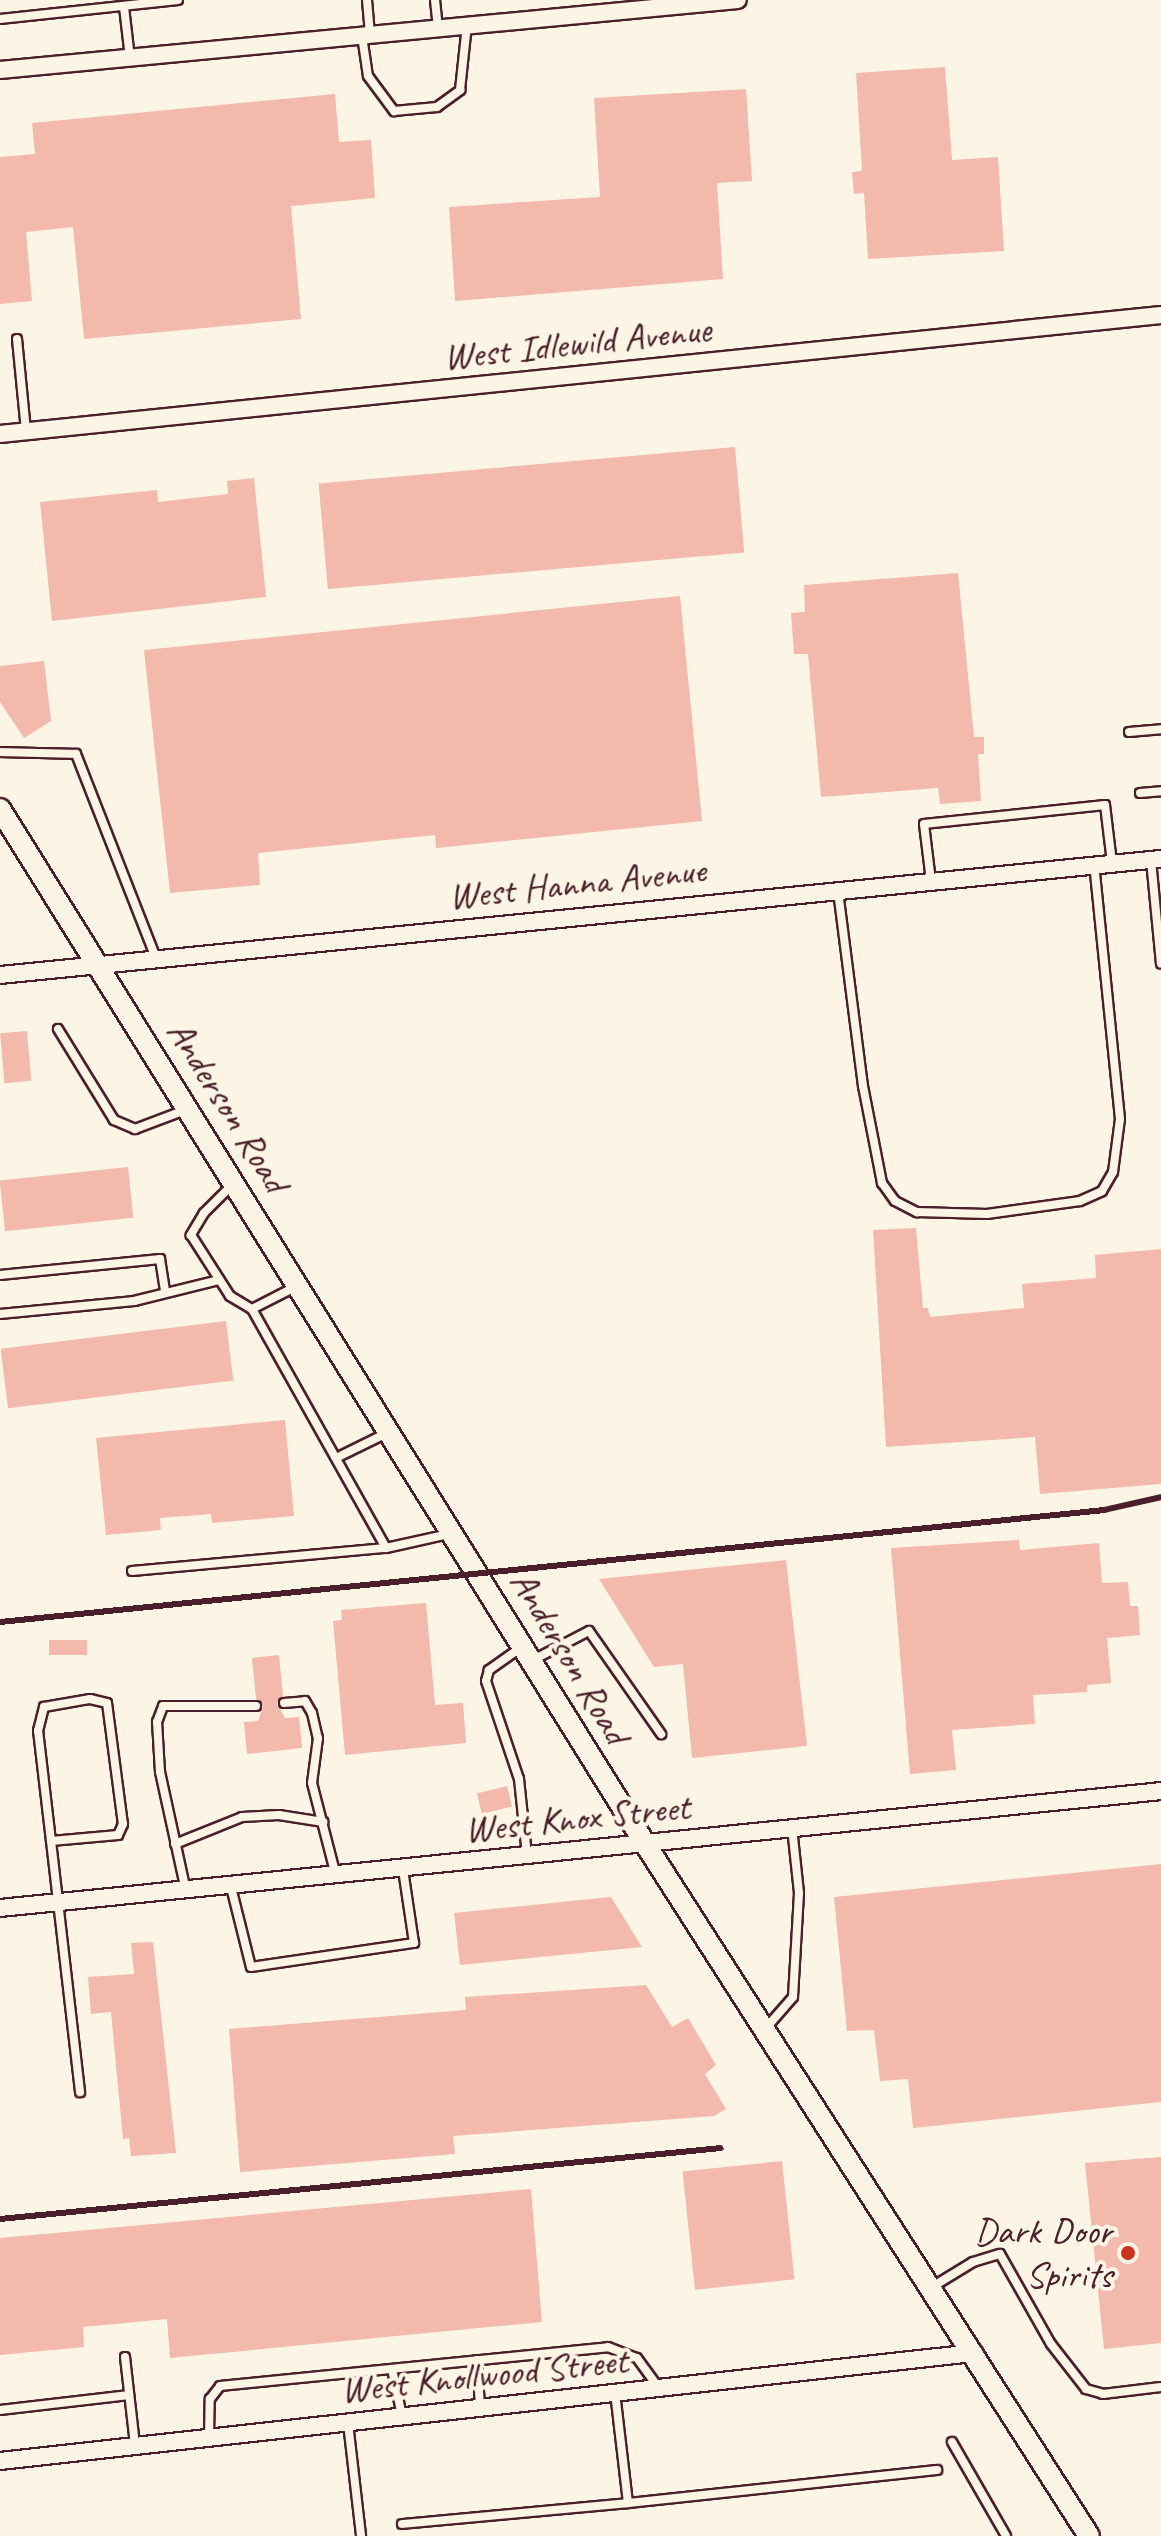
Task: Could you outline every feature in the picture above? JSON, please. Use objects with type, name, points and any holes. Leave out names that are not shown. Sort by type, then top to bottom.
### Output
[{"type":"street","points":[[0,70],[439,29],[578,8],[738,0]]},
{"type":"street","name":"West Idlewild Avenue","points":[[0,434],[1161,315]]},
{"type":"street","name":"Anderson Road","points":[[0,809],[391,1431],[644,1842],[1089,2536]]},
{"type":"street","name":"West Hanna Avenue","points":[[0,975],[155,956],[1156,859]]},
{"type":"street","name":"West Knox Street","points":[[0,1908],[1161,1791]]},
{"type":"street","name":"West Knollwood Street","points":[[0,2461],[974,2353]]},
{"type":"lane","points":[[0,19],[178,0]]},
{"type":"lane","points":[[367,0],[368,76],[394,111],[437,107],[460,90],[467,25]]},
{"type":"lane","points":[[435,0],[439,29]]},
{"type":"lane","points":[[124,7],[130,58]]},
{"type":"lane","points":[[17,339],[26,431]]},
{"type":"lane","points":[[1129,732],[1161,729]]},
{"type":"lane","points":[[0,752],[76,754],[155,956]]},
{"type":"lane","points":[[1140,793],[1161,791]]},
{"type":"lane","points":[[931,881],[924,824],[1105,805],[1112,863]]},
{"type":"lane","points":[[1156,859],[1161,964]]},
{"type":"lane","points":[[838,890],[863,1086],[882,1183],[895,1201],[917,1212],[987,1214],[1080,1201],[1102,1191],[1113,1172],[1120,1119],[1094,865]]},
{"type":"lane","points":[[58,1029],[114,1120],[135,1129],[189,1108]]},
{"type":"lane","points":[[235,1182],[204,1213],[191,1235],[230,1296],[252,1309],[386,1548]]},
{"type":"lane","points":[[0,1275],[160,1259],[165,1292]]},
{"type":"lane","points":[[0,1314],[134,1301],[219,1280]]},
{"type":"lane","points":[[252,1309],[299,1285]]},
{"type":"lane","points":[[336,1458],[391,1431]]},
{"type":"lane","points":[[132,1571],[386,1548],[454,1533]]},
{"type":"lane","points":[[527,1855],[519,1779],[486,1681],[489,1670],[589,1631],[661,1734]]},
{"type":"lane","points":[[51,1841],[118,1835],[123,1824],[107,1703],[90,1699],[44,1707],[38,1731],[80,2092]]},
{"type":"lane","points":[[284,1703],[305,1701],[312,1713],[318,1738],[312,1783],[336,1876]]},
{"type":"lane","points":[[186,1891],[160,1772],[157,1722],[163,1706],[256,1706]]},
{"type":"lane","points":[[175,1844],[242,1817],[279,1815],[323,1822]]},
{"type":"lane","points":[[766,2028],[793,1997],[799,1893],[792,1828]]},
{"type":"lane","points":[[231,1887],[251,1967],[414,1943],[403,1869]]},
{"type":"lane","points":[[932,2287],[973,2262],[1000,2254],[1051,2344],[1086,2389],[1103,2394],[1161,2387]]},
{"type":"lane","points":[[209,2438],[210,2399],[220,2386],[608,2347],[637,2358],[659,2388]]},
{"type":"lane","points":[[125,2357],[135,2446]]},
{"type":"lane","points":[[477,2360],[481,2408]]},
{"type":"lane","points":[[392,2369],[402,2417]]},
{"type":"lane","points":[[615,2393],[628,2503]]},
{"type":"lane","points":[[0,2410],[129,2395]]},
{"type":"lane","points":[[348,2423],[361,2536]]},
{"type":"lane","points":[[952,2442],[1006,2536]]},
{"type":"lane","points":[[402,2524],[937,2470]]},
{"type":"building","points":[[945,67],[952,160],[998,157],[1004,251],[868,259],[864,193],[854,194],[852,172],[862,171],[856,73]]},
{"type":"building","points":[[746,89],[752,181],[717,183],[723,279],[455,301],[449,207],[600,197],[594,98]]},
{"type":"building","points":[[335,94],[339,142],[371,140],[375,198],[291,206],[301,319],[84,339],[73,227],[26,232],[32,301],[0,304],[0,157],[35,154],[32,123]]},
{"type":"building","points":[[735,447],[744,553],[328,589],[319,483]]},
{"type":"building","points":[[254,478],[266,597],[52,621],[40,502],[157,490],[158,502],[228,494],[227,481]]},
{"type":"building","points":[[958,573],[974,737],[984,737],[984,754],[978,754],[981,801],[940,804],[938,788],[821,797],[808,654],[794,654],[791,613],[805,612],[804,585]]},
{"type":"building","points":[[680,596],[702,821],[436,848],[435,835],[258,853],[260,885],[170,893],[144,650]]},
{"type":"building","points":[[44,661],[51,721],[24,738],[0,702],[0,666]]},
{"type":"building","points":[[27,1031],[31,1081],[4,1083],[0,1033]]},
{"type":"building","points":[[128,1167],[133,1218],[5,1231],[0,1180]]},
{"type":"building","points":[[916,1228],[923,1308],[928,1308],[930,1317],[1024,1308],[1022,1284],[1096,1278],[1095,1255],[1161,1249],[1161,1484],[1040,1494],[1035,1437],[886,1447],[873,1230]]},
{"type":"building","points":[[226,1321],[233,1381],[8,1408],[1,1349]]},
{"type":"building","points":[[285,1420],[294,1516],[212,1523],[211,1514],[160,1518],[161,1530],[106,1535],[96,1438]]},
{"type":"building","points":[[1019,1540],[1020,1550],[1099,1543],[1102,1583],[1128,1582],[1130,1606],[1138,1606],[1140,1635],[1107,1638],[1111,1683],[1087,1685],[1087,1692],[1033,1695],[1035,1724],[952,1730],[956,1770],[910,1774],[891,1548]]},
{"type":"building","points":[[786,1560],[807,1746],[692,1758],[683,1664],[654,1667],[599,1579]]},
{"type":"building","points":[[426,1603],[435,1705],[463,1703],[466,1743],[345,1755],[333,1621],[342,1620],[341,1610]]},
{"type":"building","points":[[49,1640],[87,1640],[87,1655],[49,1655]]},
{"type":"building","points":[[279,1655],[283,1696],[277,1704],[285,1718],[299,1717],[302,1748],[247,1754],[244,1722],[258,1721],[263,1707],[256,1699],[252,1658]]},
{"type":"building","points":[[507,1786],[512,1806],[482,1814],[477,1793]]},
{"type":"building","points":[[1161,1864],[1161,2102],[913,2128],[908,2079],[880,2081],[874,2030],[847,2031],[834,1897]]},
{"type":"building","points":[[611,1897],[642,1947],[460,1965],[454,1913]]},
{"type":"building","points":[[153,1942],[176,2153],[131,2156],[129,2138],[123,2139],[111,2012],[91,2014],[88,1977],[134,1974],[131,1943]]},
{"type":"building","points":[[646,1985],[672,2027],[688,2018],[716,2065],[705,2074],[726,2109],[714,2116],[453,2136],[455,2154],[240,2172],[229,2029],[466,2010],[465,1997]]},
{"type":"building","name":"Dark Door Spirits","points":[[1161,2157],[1161,2343],[1104,2349],[1085,2163]]},
{"type":"building","points":[[782,2161],[794,2279],[695,2290],[683,2171]]},
{"type":"building","points":[[531,2189],[542,2322],[170,2358],[167,2319],[83,2327],[84,2347],[0,2355],[0,2238]]},
{"type":"railway","points":[[0,1622],[1104,1510],[1161,1497]]},
{"type":"railway","points":[[0,2219],[721,2148]]},
{"type":"place","name":"Dark Door Spirits","points":[[1128,2253]]}]
